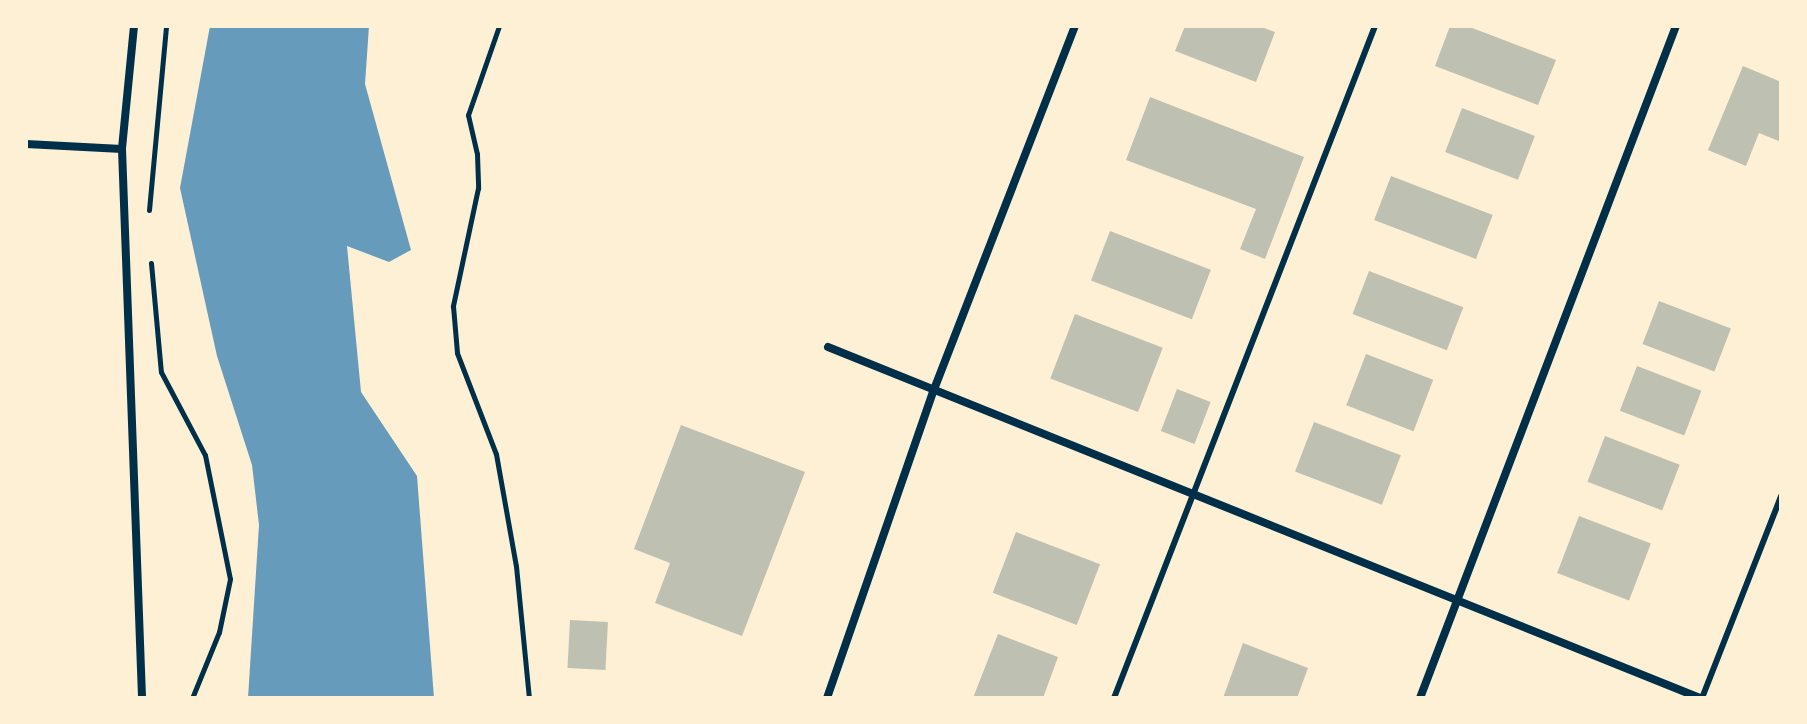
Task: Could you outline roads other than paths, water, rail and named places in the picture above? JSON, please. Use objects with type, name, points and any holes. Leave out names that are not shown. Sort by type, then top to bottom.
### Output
[{"type":"street","points":[[134,26],[122,149],[142,698]]},
{"type":"street","points":[[827,698],[933,392],[1075,26]]},
{"type":"street","points":[[1420,698],[1460,602],[1676,26]]},
{"type":"street","points":[[26,144],[122,149]]},
{"type":"street","points":[[828,347],[933,392],[1701,698]]},
{"type":"lane","points":[[1114,698],[1190,495],[1375,26]]},
{"type":"lane","points":[[1701,698],[1781,496]]},
{"type":"water","points":[[210,26],[369,26],[365,84],[411,250],[389,262],[347,246],[361,392],[417,476],[434,698],[248,698],[259,525],[252,465],[217,356],[180,188]]}]
